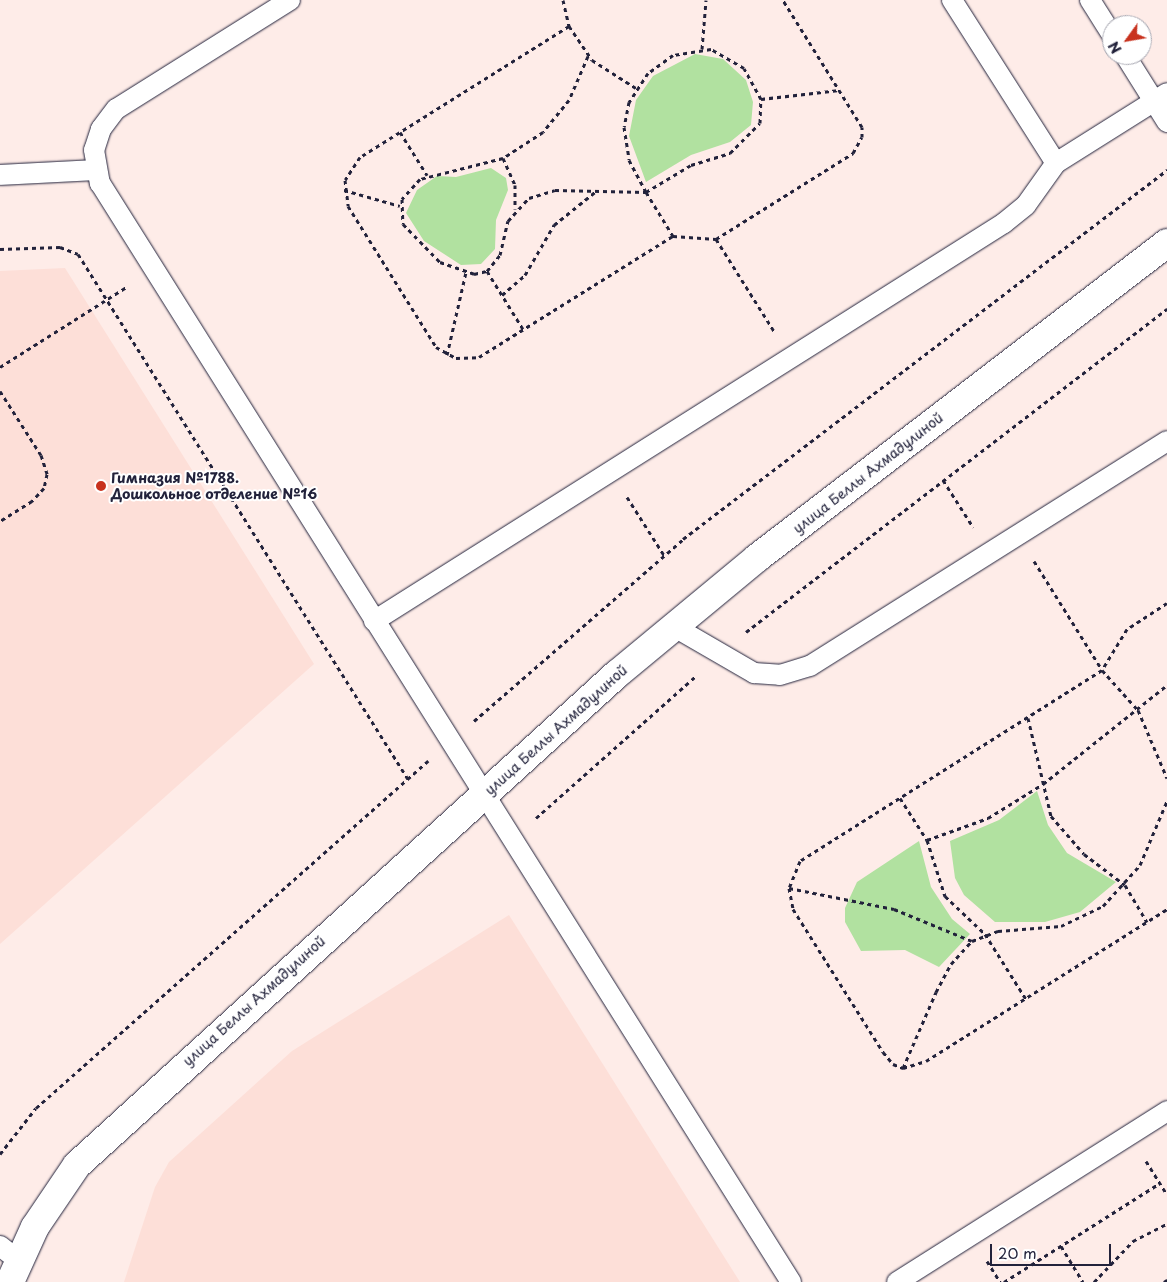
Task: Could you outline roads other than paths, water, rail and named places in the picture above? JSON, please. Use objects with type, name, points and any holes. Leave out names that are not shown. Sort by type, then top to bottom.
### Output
[{"type":"street","name":"улица Беллы Ахмадулиной","points":[[9,1263],[77,1165],[142,1102],[673,626],[1167,243]]},
{"type":"lane","points":[[290,0],[116,109],[101,129],[94,150],[96,170],[154,270],[791,1282]]},
{"type":"lane","points":[[952,0],[1056,163]]},
{"type":"lane","points":[[1090,0],[1102,19]]},
{"type":"lane","points":[[1133,65],[1160,97],[1167,122]]},
{"type":"lane","points":[[374,621],[1004,223],[1026,205],[1056,163],[1160,97]]},
{"type":"lane","points":[[0,175],[96,170]]},
{"type":"lane","points":[[673,626],[754,673],[780,675],[810,666],[1167,441]]},
{"type":"lane","points":[[910,1278],[1167,1111]]},
{"type":"place","name":"Гимназия №1788. Дошкольное отделение №16","points":[[101,486]]}]
